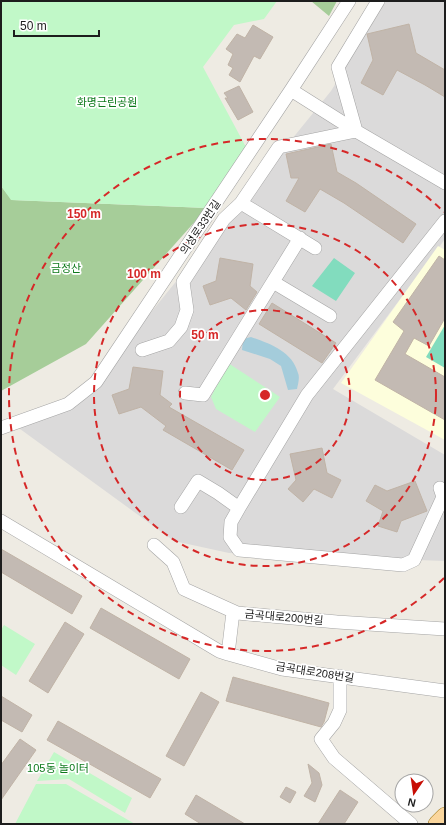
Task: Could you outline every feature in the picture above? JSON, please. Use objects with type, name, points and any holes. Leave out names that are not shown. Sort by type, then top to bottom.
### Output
[{"type":"main road","points":[[437,824],[445,816]]},
{"type":"street","name":"의성로33번길","points":[[1,428],[68,404],[96,382],[349,1]]},
{"type":"street","points":[[356,131],[338,67],[378,1]]},
{"type":"street","points":[[291,90],[356,131],[445,183]]},
{"type":"street","points":[[142,350],[169,341],[181,327],[187,310],[182,282],[224,219],[241,203],[279,147],[356,131]]},
{"type":"street","points":[[241,203],[316,248]]},
{"type":"street","points":[[440,488],[443,497],[414,560],[403,565],[239,550],[230,537],[232,522],[238,508],[307,395],[445,221]]},
{"type":"street","points":[[185,393],[203,395],[300,238]]},
{"type":"street","points":[[272,282],[330,316]]},
{"type":"street","points":[[181,507],[198,481],[218,493],[238,508]]},
{"type":"street","name":"금곡대로208번길","points":[[1,521],[219,651],[282,668],[445,691]]},
{"type":"street","name":"금곡대로200번길","points":[[154,545],[173,562],[184,589],[233,612],[337,622],[445,629]]},
{"type":"street","points":[[228,654],[233,612]]},
{"type":"street","points":[[340,676],[340,710],[334,722],[321,739],[334,758],[411,824]]},
{"type":"shaded area","points":[[386,1],[445,1],[445,239],[333,389],[445,455],[445,561],[229,553],[174,541],[16,426],[87,391],[331,91]]},
{"type":"shaded area","points":[[438,246],[445,250],[445,440],[341,383]]},
{"type":"green space","name":"화명근린공원","points":[[1,1],[277,1],[264,19],[234,25],[203,67],[247,149],[207,208],[11,200],[1,186]]},
{"type":"green space","points":[[311,1],[337,1],[329,16]]},
{"type":"green space","name":"금정산","points":[[1,186],[12,200],[207,208],[86,344],[1,391]]},
{"type":"green space","points":[[334,258],[355,273],[336,301],[312,286]]},
{"type":"green space","points":[[445,325],[445,368],[426,357]]},
{"type":"green space","points":[[228,363],[280,397],[255,432],[216,409],[211,397]]},
{"type":"green space","points":[[4,625],[35,644],[16,675],[1,665],[1,630]]},
{"type":"green space","name":"105동 놀이터","points":[[54,752],[132,798],[125,813],[69,779],[37,781]]},
{"type":"green space","points":[[36,784],[66,784],[135,824],[15,824]]},
{"type":"water","points":[[251,337],[266,342],[279,349],[291,359],[299,375],[297,389],[288,390],[281,366],[270,359],[242,350],[243,339]]},
{"type":"building","points":[[409,24],[416,53],[445,70],[445,97],[397,70],[383,95],[361,83],[373,60],[367,34]]},
{"type":"building","points":[[253,25],[273,37],[260,59],[254,56],[240,82],[229,75],[233,68],[228,65],[233,54],[226,49],[237,34],[245,38]]},
{"type":"building","points":[[239,86],[253,112],[238,120],[225,98],[228,98],[224,93]]},
{"type":"building","points":[[331,144],[337,172],[356,183],[416,224],[403,243],[344,203],[320,189],[305,212],[286,201],[299,178],[291,178],[286,154]]},
{"type":"building","points":[[439,256],[445,260],[445,318],[429,346],[414,338],[405,354],[445,377],[445,420],[375,380],[404,331],[393,322]]},
{"type":"building","points":[[220,258],[253,264],[250,286],[257,292],[246,310],[231,298],[210,305],[203,286],[216,281]]},
{"type":"building","points":[[272,303],[336,343],[322,363],[259,324]]},
{"type":"building","points":[[133,367],[163,371],[160,395],[172,404],[169,407],[244,450],[232,470],[163,430],[166,426],[141,407],[119,414],[112,395],[129,389]]},
{"type":"building","points":[[322,448],[327,473],[341,480],[332,498],[314,489],[303,502],[288,489],[296,480],[290,454]]},
{"type":"building","points":[[415,481],[427,511],[401,521],[397,532],[378,526],[383,511],[366,501],[375,485],[387,491]]},
{"type":"building","points":[[1,549],[82,596],[72,614],[1,572]]},
{"type":"building","points":[[101,608],[190,659],[179,679],[90,628]]},
{"type":"building","points":[[65,622],[84,634],[48,693],[29,681]]},
{"type":"building","points":[[233,677],[329,703],[324,722],[321,727],[226,701]]},
{"type":"building","points":[[201,692],[219,702],[184,766],[166,756]]},
{"type":"building","points":[[1,696],[32,715],[22,732],[1,720]]},
{"type":"building","points":[[58,721],[161,779],[150,798],[47,740]]},
{"type":"building","points":[[20,739],[36,750],[1,800],[1,765]]},
{"type":"building","points":[[308,764],[319,773],[322,785],[315,802],[304,796],[312,783]]},
{"type":"building","points":[[286,787],[296,792],[290,803],[280,797]]},
{"type":"building","points":[[340,790],[358,802],[344,824],[318,824]]},
{"type":"building","points":[[196,795],[245,824],[201,824],[185,814]]}]
